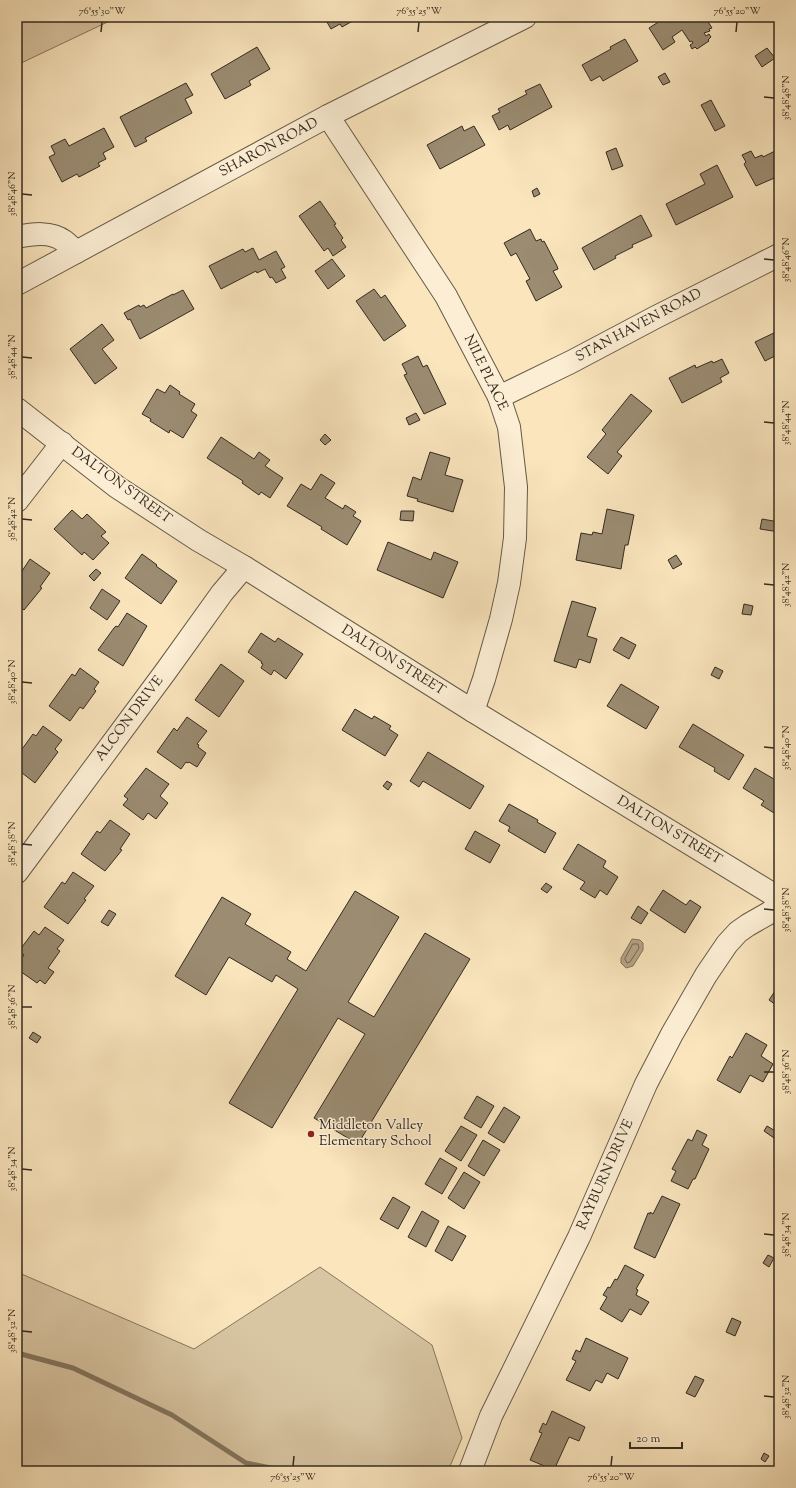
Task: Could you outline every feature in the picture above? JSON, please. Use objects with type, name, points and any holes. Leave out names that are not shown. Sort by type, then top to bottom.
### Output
[{"type":"street","name":"SHARON ROAD","points":[[17,284],[328,116],[525,17]]},
{"type":"street","name":"NILE PLACE","points":[[328,116],[446,296],[499,397],[510,427],[516,487],[515,538],[509,584],[501,619],[484,679],[473,711]]},
{"type":"street","points":[[17,237],[38,234],[51,236],[63,240],[76,252]]},
{"type":"street","name":"STAN HAVEN ROAD","points":[[499,397],[571,362],[779,255]]},
{"type":"street","name":"DALTON STREET","points":[[17,409],[117,487],[198,540],[244,567],[473,711],[779,898]]},
{"type":"street","points":[[17,501],[62,443]]},
{"type":"street","name":"ALCON DRIVE","points":[[17,872],[222,593],[244,567]]},
{"type":"street","name":"RAYBURN DRIVE","points":[[470,1471],[491,1416],[579,1237],[646,1084],[672,1034],[706,976],[727,944],[738,932],[779,905]]},
{"type":"shaded area","points":[[17,17],[118,17],[17,65]]},
{"type":"shaded area","points":[[320,1267],[432,1345],[462,1438],[448,1471],[17,1471],[17,1272],[194,1349]]},
{"type":"water","points":[[632,939],[640,940],[643,943],[643,950],[633,966],[626,968],[621,963],[621,958]]},
{"type":"building","points":[[324,17],[364,17],[359,20],[358,18],[342,27],[340,24],[331,29]]},
{"type":"building","points":[[705,17],[712,28],[709,29],[710,31],[704,33],[706,36],[709,34],[711,37],[708,40],[709,41],[697,49],[695,47],[692,49],[690,45],[693,43],[692,41],[690,42],[682,30],[672,37],[675,42],[663,50],[649,28],[660,21],[658,18]]},
{"type":"building","points":[[625,39],[638,61],[603,81],[600,76],[591,81],[582,65],[611,49],[610,47]]},
{"type":"building","points":[[257,47],[270,69],[249,81],[251,85],[225,99],[211,74]]},
{"type":"building","points":[[767,48],[775,58],[762,67],[755,56]]},
{"type":"building","points":[[665,73],[670,82],[663,85],[658,77]]},
{"type":"building","points":[[186,83],[193,95],[185,99],[192,113],[145,138],[147,141],[135,147],[120,117]]},
{"type":"building","points":[[540,84],[552,107],[510,130],[508,125],[499,130],[492,116],[500,112],[498,109],[527,94],[525,91]]},
{"type":"building","points":[[711,100],[725,126],[715,131],[701,105]]},
{"type":"building","points":[[462,126],[464,131],[474,126],[485,145],[440,169],[427,145]]},
{"type":"building","points":[[104,128],[114,147],[103,153],[106,159],[98,163],[100,166],[79,177],[77,174],[62,182],[49,157],[55,154],[51,146],[65,139],[69,146]]},
{"type":"building","points":[[616,148],[623,166],[612,170],[606,152]]},
{"type":"building","points":[[779,149],[779,176],[756,186],[744,164],[746,162],[742,155],[751,151],[755,158],[762,155],[763,157]]},
{"type":"building","points":[[717,165],[733,197],[676,225],[666,204],[705,184],[700,174]]},
{"type":"building","points":[[537,188],[540,194],[534,197],[532,191]]},
{"type":"building","points":[[320,201],[336,224],[334,225],[343,238],[341,240],[346,247],[333,256],[328,248],[324,251],[299,216]]},
{"type":"building","points":[[641,215],[652,236],[632,245],[633,247],[615,256],[616,258],[594,270],[582,248]]},
{"type":"building","points":[[530,229],[536,241],[541,239],[542,242],[544,241],[557,266],[558,269],[553,271],[562,287],[536,301],[526,281],[530,279],[516,253],[511,256],[504,243]]},
{"type":"building","points":[[253,248],[259,260],[276,251],[285,267],[281,269],[286,278],[276,283],[272,277],[270,278],[265,269],[257,273],[256,271],[221,289],[209,266],[243,249],[245,252]]},
{"type":"building","points":[[332,259],[345,276],[328,289],[315,271]]},
{"type":"building","points":[[374,289],[381,298],[385,295],[406,326],[384,341],[356,301]]},
{"type":"building","points":[[183,290],[194,309],[140,339],[130,319],[128,320],[124,313],[139,305],[140,307],[144,305],[146,308]]},
{"type":"building","points":[[779,323],[779,354],[765,361],[755,342],[778,331],[775,325]]},
{"type":"building","points":[[102,324],[114,340],[102,349],[117,368],[95,384],[70,349]]},
{"type":"building","points":[[418,356],[423,367],[427,365],[446,404],[424,414],[404,375],[407,374],[402,364]]},
{"type":"building","points":[[722,359],[729,373],[720,378],[722,382],[682,403],[669,378],[695,365],[696,368],[712,361],[713,363]]},
{"type":"building","points":[[170,385],[180,392],[179,394],[195,404],[191,411],[197,415],[183,438],[170,430],[169,433],[142,414],[157,389],[165,393]]},
{"type":"building","points":[[631,394],[652,411],[617,452],[622,456],[608,474],[587,457],[606,434],[602,430]]},
{"type":"building","points":[[416,413],[420,420],[409,425],[406,418]]},
{"type":"building","points":[[325,434],[331,440],[325,445],[320,440]]},
{"type":"building","points":[[221,437],[254,459],[259,452],[270,460],[265,466],[283,478],[270,498],[261,492],[259,495],[242,483],[243,481],[207,458]]},
{"type":"building","points":[[430,452],[450,458],[445,475],[463,480],[453,512],[417,501],[418,499],[407,496],[413,477],[421,480]]},
{"type":"building","points":[[321,474],[335,483],[325,498],[343,509],[345,505],[356,512],[353,516],[361,521],[347,545],[321,529],[322,527],[287,506],[301,484],[311,490]]},
{"type":"building","points":[[607,509],[634,515],[628,545],[625,545],[621,569],[576,560],[581,533],[592,535],[593,532],[602,534]]},
{"type":"building","points":[[72,510],[82,519],[87,514],[106,532],[101,536],[109,543],[93,560],[84,552],[82,555],[54,529]]},
{"type":"building","points":[[401,511],[414,511],[413,521],[400,520]]},
{"type":"building","points":[[762,519],[779,522],[779,532],[760,529]]},
{"type":"building","points":[[388,542],[431,560],[434,552],[458,562],[443,598],[377,570]]},
{"type":"building","points":[[142,554],[177,581],[161,604],[125,578]]},
{"type":"building","points":[[676,555],[682,564],[673,569],[668,560]]},
{"type":"building","points":[[30,559],[50,573],[40,587],[42,588],[24,610],[17,605],[17,570],[18,568],[22,571]]},
{"type":"building","points":[[96,569],[101,573],[94,581],[89,576]]},
{"type":"building","points":[[102,589],[120,601],[107,620],[90,608]]},
{"type":"building","points":[[572,601],[596,608],[587,636],[597,639],[590,663],[579,659],[576,668],[554,661]]},
{"type":"building","points":[[744,604],[753,606],[751,615],[742,614]]},
{"type":"building","points":[[127,613],[147,626],[123,666],[98,650],[114,628],[116,626],[118,627]]},
{"type":"building","points":[[261,633],[275,642],[278,638],[303,654],[286,679],[274,670],[271,675],[261,668],[263,664],[261,663],[262,662],[248,652]]},
{"type":"building","points":[[621,637],[636,645],[629,659],[613,650]]},
{"type":"building","points":[[221,664],[244,681],[219,717],[195,700]]},
{"type":"building","points":[[715,667],[723,671],[719,679],[711,675]]},
{"type":"building","points":[[80,668],[99,682],[94,689],[96,691],[83,709],[80,707],[70,721],[49,706],[72,674],[75,676]]},
{"type":"building","points":[[621,684],[659,707],[646,729],[607,706]]},
{"type":"building","points":[[355,709],[372,719],[374,716],[391,726],[389,729],[398,735],[385,756],[342,730]]},
{"type":"building","points":[[187,717],[207,731],[197,744],[199,745],[198,747],[206,753],[197,767],[189,762],[186,762],[181,769],[157,752],[174,728],[177,731]]},
{"type":"building","points":[[693,724],[744,755],[729,780],[714,771],[715,768],[679,747]]},
{"type":"building","points":[[43,726],[62,740],[55,749],[58,752],[35,783],[17,769],[17,756],[33,734],[36,736]]},
{"type":"building","points":[[428,752],[484,786],[470,809],[423,781],[419,787],[410,781]]},
{"type":"building","points":[[146,768],[169,784],[160,796],[168,803],[156,819],[148,813],[143,820],[123,805],[128,799],[124,796]]},
{"type":"building","points":[[755,768],[779,782],[779,816],[761,805],[764,801],[743,788]]},
{"type":"building","points":[[387,781],[392,784],[388,790],[383,786]]},
{"type":"building","points":[[509,804],[538,820],[537,822],[556,833],[545,853],[508,831],[510,827],[499,821]]},
{"type":"building","points":[[110,820],[130,834],[120,849],[122,850],[105,871],[81,854],[97,831],[100,833]]},
{"type":"building","points":[[475,831],[500,845],[490,863],[465,849]]},
{"type":"building","points":[[578,844],[606,861],[603,867],[618,877],[607,895],[600,890],[595,898],[580,889],[585,882],[563,869]]},
{"type":"building","points":[[73,872],[94,886],[84,899],[86,900],[68,924],[44,907],[62,882],[65,884]]},
{"type":"building","points":[[546,883],[552,887],[547,893],[541,889]]},
{"type":"building","points":[[663,890],[686,905],[690,900],[701,907],[685,933],[650,910]]},
{"type":"building","points":[[355,891],[399,917],[348,1002],[374,1017],[425,933],[470,959],[358,1144],[314,1118],[365,1034],[338,1018],[272,1128],[229,1103],[298,989],[276,975],[272,982],[229,957],[206,995],[175,976],[222,897],[251,914],[245,924],[291,952],[287,959],[306,971]]},
{"type":"building","points":[[638,906],[648,913],[641,924],[631,918]]},
{"type":"building","points":[[109,910],[116,914],[108,926],[101,922]]},
{"type":"building","points":[[45,927],[64,940],[57,949],[60,951],[48,968],[54,972],[45,984],[40,980],[37,983],[17,969],[17,965],[24,955],[19,951],[34,931],[39,935]]},
{"type":"building","points":[[779,985],[779,1007],[769,1000]]},
{"type":"building","points":[[33,1032],[41,1037],[37,1043],[29,1038]]},
{"type":"building","points":[[746,1033],[767,1045],[761,1056],[773,1064],[763,1082],[750,1075],[740,1093],[717,1080],[730,1056],[732,1058]]},
{"type":"building","points":[[477,1096],[494,1106],[481,1128],[464,1118]]},
{"type":"building","points":[[504,1107],[520,1117],[504,1143],[488,1133]]},
{"type":"building","points":[[461,1126],[477,1135],[461,1161],[445,1151]]},
{"type":"building","points":[[767,1126],[777,1132],[774,1138],[764,1131]]},
{"type":"building","points":[[697,1130],[707,1135],[702,1145],[709,1149],[695,1179],[693,1179],[688,1189],[671,1181],[676,1171],[672,1169],[688,1139],[692,1141]]},
{"type":"building","points":[[483,1140],[500,1150],[484,1176],[468,1166]]},
{"type":"building","points":[[440,1158],[457,1168],[442,1194],[425,1184]]},
{"type":"building","points":[[464,1172],[480,1182],[464,1209],[448,1198]]},
{"type":"building","points":[[662,1196],[680,1204],[655,1258],[634,1248],[648,1213],[650,1214],[650,1212],[653,1214]]},
{"type":"building","points":[[393,1197],[410,1207],[398,1229],[380,1219]]},
{"type":"building","points":[[422,1211],[439,1221],[426,1247],[408,1237]]},
{"type":"building","points":[[448,1226],[466,1236],[452,1261],[435,1251]]},
{"type":"building","points":[[768,1255],[774,1258],[769,1267],[763,1263]]},
{"type":"building","points":[[625,1265],[644,1275],[636,1289],[638,1290],[636,1295],[649,1302],[641,1315],[630,1309],[622,1322],[600,1309],[607,1297],[603,1295],[608,1287],[610,1288],[615,1279],[617,1280]]},
{"type":"building","points":[[732,1318],[741,1322],[735,1336],[726,1332]]},
{"type":"building","points":[[586,1338],[628,1358],[618,1379],[607,1373],[602,1383],[596,1380],[590,1391],[566,1380],[576,1361],[572,1359],[576,1350],[580,1352]]},
{"type":"building","points":[[695,1376],[704,1380],[695,1397],[686,1393]]},
{"type":"building","points":[[552,1411],[585,1427],[579,1441],[569,1437],[554,1470],[530,1460],[542,1433],[539,1432],[543,1423],[546,1425]]},
{"type":"building","points":[[764,1453],[769,1456],[765,1462],[761,1459]]},
{"type":"waterway","points":[[17,21],[28,17]]},
{"type":"waterway","points":[[17,1353],[73,1368],[172,1415],[246,1463],[285,1471]]},
{"type":"place","name":"Middleton Valley Elementary School","points":[[311,1134]]}]
